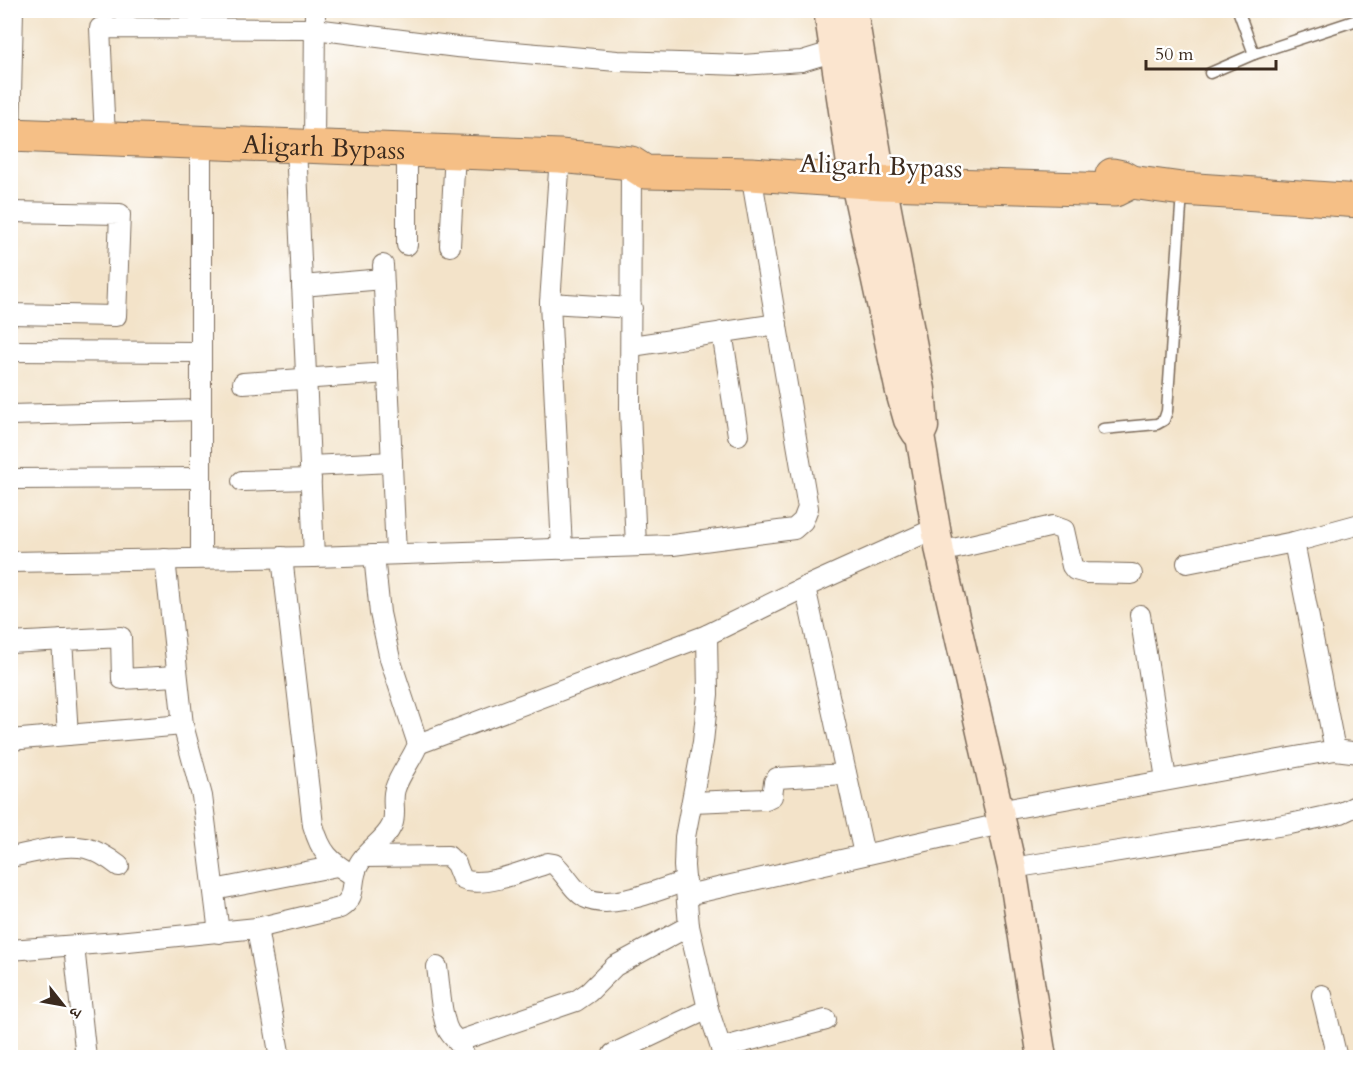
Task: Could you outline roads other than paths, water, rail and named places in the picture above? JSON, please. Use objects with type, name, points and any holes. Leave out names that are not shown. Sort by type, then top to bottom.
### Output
[{"type":"highway","name":"Aligarh Bypass","points":[[11,125],[105,123],[201,142],[310,133],[407,150],[560,156],[633,164],[645,172],[867,173]]},
{"type":"highway","name":"Aligarh Bypass","points":[[633,164],[644,153],[867,173],[1115,190],[1131,183],[1182,189],[1360,201]]},
{"type":"main road","points":[[828,10],[847,47],[867,173],[921,389],[924,427],[920,436],[938,540],[1012,868],[1042,1058]]},
{"type":"main road","points":[[847,47],[853,10]]},
{"type":"street","points":[[11,125],[13,10]]},
{"type":"street","points":[[105,123],[100,19],[315,20],[457,47],[617,61],[741,65],[802,61],[847,47]]},
{"type":"street","points":[[314,557],[302,286],[315,20]]},
{"type":"street","points":[[201,142],[201,558]]},
{"type":"street","points":[[406,245],[407,150]]},
{"type":"street","points":[[450,246],[455,152]]},
{"type":"street","points":[[560,156],[550,303],[562,549]]},
{"type":"street","points":[[633,164],[630,410],[636,546]]},
{"type":"street","points":[[10,562],[314,557],[673,545],[794,529],[803,521],[808,508],[751,174]]},
{"type":"street","points":[[10,212],[120,214],[116,316],[10,314]]},
{"type":"street","points":[[302,286],[383,272],[396,554]]},
{"type":"street","points":[[550,303],[632,308]]},
{"type":"street","points":[[632,346],[777,324]]},
{"type":"street","points":[[722,333],[738,435]]},
{"type":"street","points":[[10,351],[201,352]]},
{"type":"street","points":[[243,382],[388,373]]},
{"type":"street","points":[[10,415],[201,410]]},
{"type":"street","points":[[242,481],[392,462]]},
{"type":"street","points":[[10,479],[201,478]]},
{"type":"street","points":[[1187,563],[1294,542],[1360,524]]},
{"type":"street","points":[[418,744],[707,635],[805,588],[938,540],[1053,526],[1064,530],[1072,566],[1075,570],[1086,573],[1132,574]]},
{"type":"street","points":[[1294,542],[1335,750]]},
{"type":"street","points":[[214,890],[346,871],[359,863],[387,834],[393,823],[393,792],[399,778],[414,756],[418,744],[390,659],[380,613],[374,555]]},
{"type":"street","points":[[10,950],[256,928],[340,908],[348,903],[352,894],[346,871],[326,857],[317,842],[312,825],[282,557]]},
{"type":"street","points":[[165,559],[183,725],[202,796],[219,933]]},
{"type":"street","points":[[805,588],[864,854]]},
{"type":"street","points":[[1140,615],[1166,779]]},
{"type":"street","points":[[707,635],[708,694],[703,741],[685,837],[684,866],[689,926],[708,1009],[722,1053],[826,1020]]},
{"type":"street","points":[[10,643],[121,637],[122,679],[177,676]]},
{"type":"street","points":[[62,640],[68,735]]},
{"type":"street","points":[[10,740],[183,725]]},
{"type":"street","points":[[364,857],[448,856],[456,864],[462,879],[467,882],[491,880],[548,863],[554,864],[585,897],[598,902],[612,902],[864,854],[999,818],[1166,779],[1335,750],[1360,753]]},
{"type":"street","points":[[692,802],[766,799],[772,796],[774,782],[777,778],[846,774]]},
{"type":"street","points":[[1012,868],[1290,824],[1341,813],[1360,804]]},
{"type":"street","points":[[10,857],[54,849],[86,848],[119,866]]},
{"type":"street","points":[[437,967],[446,1027],[461,1049],[576,1001],[590,992],[615,966],[689,926]]},
{"type":"street","points":[[256,928],[280,1058]]},
{"type":"street","points":[[74,946],[86,1058]]},
{"type":"street","points":[[1322,995],[1336,1058]]},
{"type":"street","points":[[613,1054],[708,1009]]},
{"type":"lane","points":[[1238,10],[1254,54]]},
{"type":"lane","points":[[1210,73],[1254,54],[1360,19]]},
{"type":"lane","points":[[1103,429],[1157,424],[1164,420],[1167,411],[1182,189]]}]
